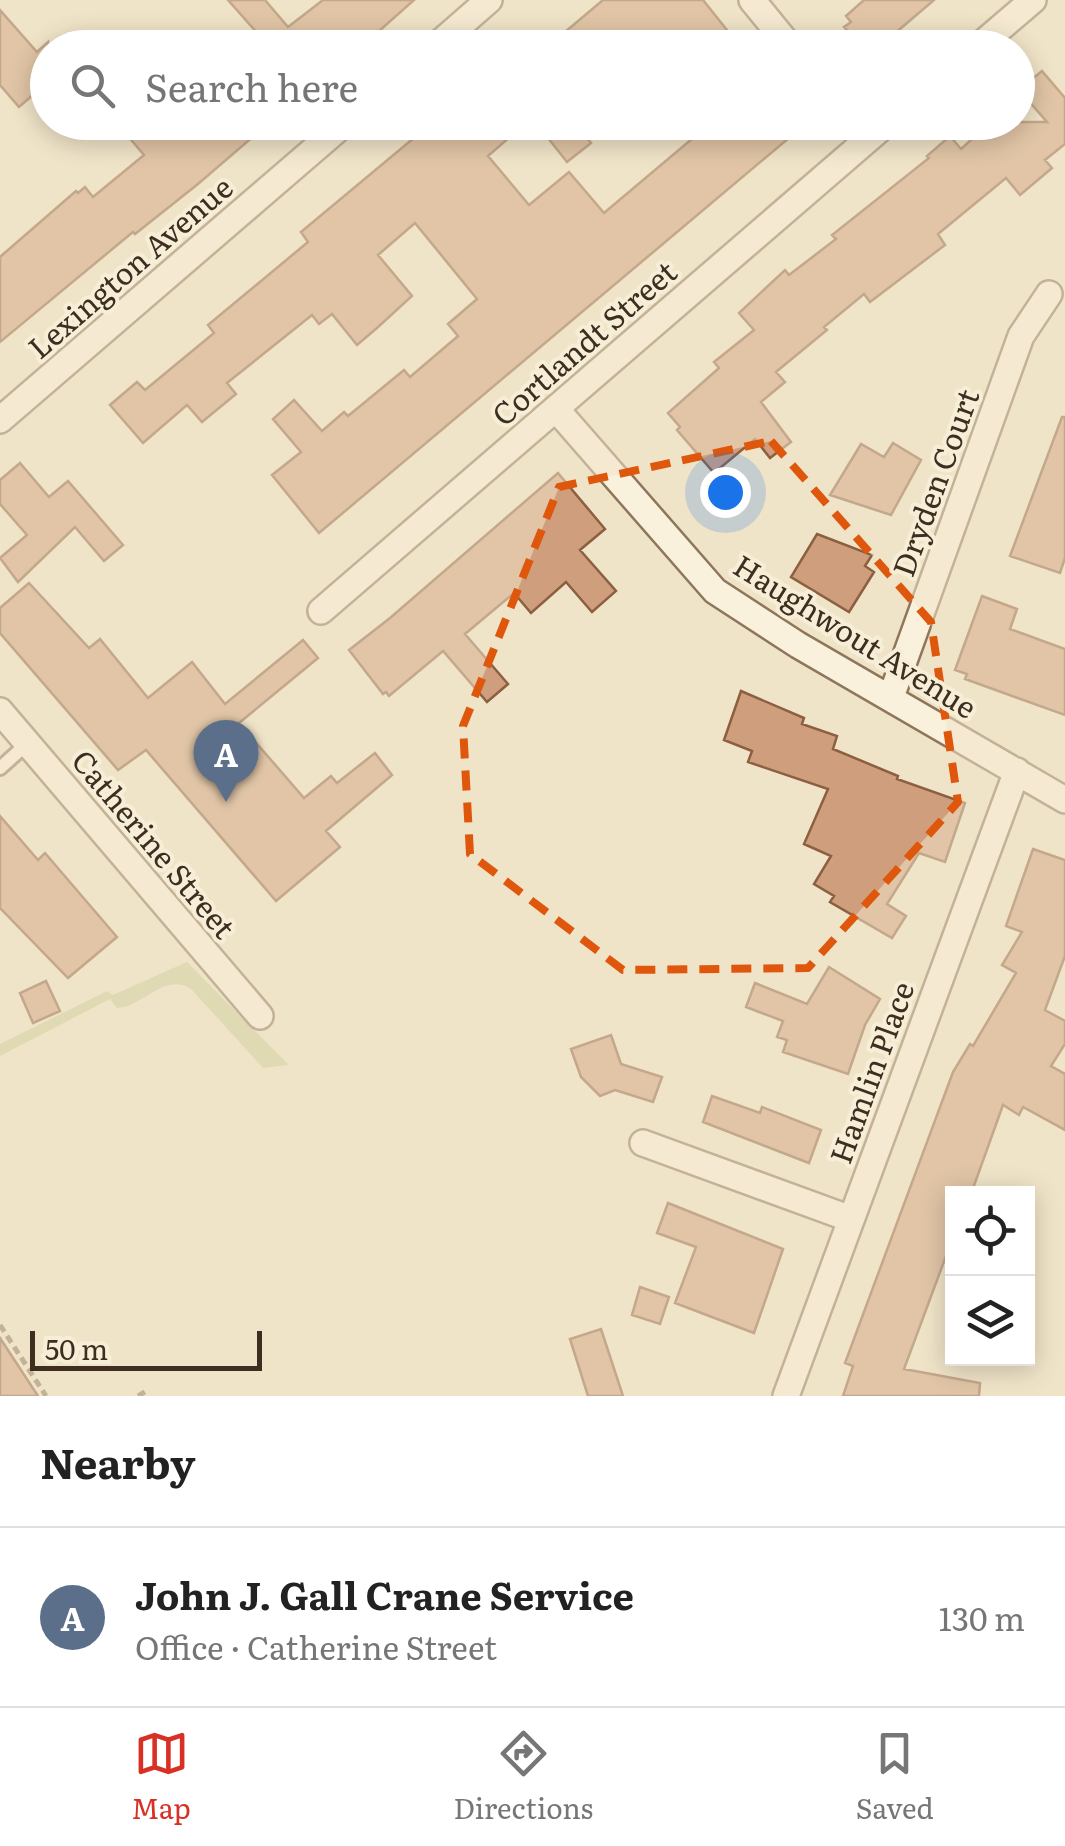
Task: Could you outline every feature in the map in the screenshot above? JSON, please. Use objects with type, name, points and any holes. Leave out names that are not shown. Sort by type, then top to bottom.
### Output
[{"type":"street","points":[[455,30],[489,0]]},
{"type":"street","points":[[752,0],[776,30]]},
{"type":"street","points":[[998,30],[1033,0]]},
{"type":"street","name":"Lexington Avenue","points":[[0,420],[325,140]]},
{"type":"street","name":"Cortlandt Street","points":[[321,611],[857,140]]},
{"type":"street","name":"Dryden Court","points":[[891,697],[1021,336],[1050,294]]},
{"type":"street","name":"Haughwout Avenue","points":[[556,408],[715,591],[798,645],[1065,800]]},
{"type":"street","name":"Catherine Street","points":[[0,711],[260,1016]]},
{"type":"street","name":"Hamlin Place","points":[[786,1396],[1017,771]]},
{"type":"street","points":[[643,1143],[850,1219]]},
{"type":"lane","points":[[0,768],[28,744]]},
{"type":"path","points":[[0,1325],[46,1396]]},
{"type":"path","points":[[138,1396],[148,1390]]},
{"type":"highlighted area","points":[[771,441],[931,622],[958,802],[808,968],[623,970],[470,854],[463,726],[559,487]]},
{"type":"green space","points":[[187,962],[289,1065],[263,1068],[191,989],[181,985],[163,987],[117,1008],[110,999],[0,1056],[0,1044],[107,991],[113,995]]},
{"type":"building","points":[[228,0],[265,0],[288,27],[323,0],[414,0],[380,30],[255,30]]},
{"type":"building","points":[[603,0],[703,0],[727,30],[567,30]]},
{"type":"building","points":[[864,0],[934,0],[899,30],[847,30],[844,27],[851,22],[846,16]]},
{"type":"building","points":[[0,10],[30,44],[30,98],[19,107],[0,85]]},
{"type":"building","points":[[1042,71],[1065,98],[1065,144],[1045,160],[1052,168],[1020,195],[1006,178],[938,234],[945,245],[870,302],[864,294],[824,327],[827,330],[776,372],[785,382],[761,402],[791,442],[770,458],[755,439],[714,473],[677,430],[680,427],[668,413],[719,368],[714,362],[754,330],[739,313],[785,270],[789,275],[836,239],[832,235],[929,158],[945,140],[953,140],[961,149],[971,140],[1035,140],[1035,122],[1047,122],[1035,108],[1035,77]]},
{"type":"building","points":[[131,140],[249,140],[0,342],[0,257],[76,191],[85,187],[93,197],[144,155]]},
{"type":"building","points":[[411,140],[506,140],[488,156],[529,205],[569,172],[604,213],[691,140],[787,140],[319,533],[272,475],[301,452],[273,419],[294,400],[322,431],[344,412],[348,416],[404,370],[410,377],[458,336],[448,324],[477,299],[415,223],[378,255],[412,296],[357,345],[332,314],[319,324],[312,315],[227,383],[236,394],[202,422],[187,405],[143,443],[110,405],[137,382],[145,390],[214,333],[208,325],[308,242],[301,232]]},
{"type":"building","points":[[550,140],[589,140],[591,143],[567,162]]},
{"type":"building","points":[[1062,417],[1065,558],[1060,573],[1010,556]]},
{"type":"building","points":[[893,443],[921,460],[891,515],[830,495],[861,444],[884,457]]},
{"type":"building","points":[[20,463],[49,497],[68,481],[123,545],[104,561],[75,527],[18,582],[0,558],[27,535],[0,504],[0,480]]},
{"type":"building","points":[[558,473],[605,529],[580,550],[616,591],[592,612],[566,582],[531,613],[514,593],[465,634],[508,684],[487,702],[443,651],[389,696],[383,694],[349,650]]},
{"type":"building","points":[[817,534],[872,555],[865,566],[874,572],[849,612],[791,577]]},
{"type":"building","points":[[29,583],[89,648],[100,639],[148,698],[192,662],[225,704],[303,640],[318,658],[239,723],[304,798],[331,776],[337,783],[375,753],[392,775],[326,831],[340,847],[276,901],[146,750],[118,770],[0,633],[0,608]]},
{"type":"building","points":[[982,596],[1017,609],[1010,629],[1065,649],[1065,715],[965,679],[967,674],[955,670]]},
{"type":"building","points":[[741,691],[804,718],[802,724],[837,736],[833,749],[898,776],[897,779],[965,803],[945,862],[919,853],[887,904],[906,916],[892,938],[830,902],[834,896],[814,884],[831,856],[804,844],[828,789],[748,762],[752,751],[724,740]]},
{"type":"building","points":[[0,816],[38,860],[45,853],[117,937],[68,978],[0,908]]},
{"type":"building","points":[[1033,849],[1065,860],[1065,956],[1045,1010],[1065,1021],[1065,1044],[1051,1066],[1065,1074],[1065,1130],[1023,1107],[1019,1115],[1003,1105],[974,1186],[945,1186],[945,1259],[904,1369],[980,1383],[979,1396],[843,1396],[853,1366],[845,1363],[953,1072],[1016,973],[1002,965],[1022,932],[1006,926]]},
{"type":"building","points":[[829,967],[880,999],[865,1025],[848,1074],[783,1052],[787,1040],[777,1037],[783,1021],[746,1007],[755,983],[807,1004]]},
{"type":"building","points":[[46,981],[60,1011],[33,1023],[20,993]]},
{"type":"building","points":[[611,1035],[621,1064],[662,1077],[653,1102],[615,1090],[600,1096],[581,1077],[571,1049]]},
{"type":"building","points":[[712,1096],[760,1113],[762,1107],[821,1130],[809,1163],[703,1122]]},
{"type":"building","points":[[668,1203],[783,1249],[754,1333],[675,1303],[696,1247],[657,1233]]},
{"type":"building","points":[[640,1287],[669,1297],[660,1324],[632,1315]]},
{"type":"building","points":[[601,1329],[623,1396],[588,1396],[570,1339]]},
{"type":"building","points":[[0,1338],[38,1396],[0,1396]]},
{"type":"place","name":"John J. Gall Crane Service","points":[[226,802]]}]
